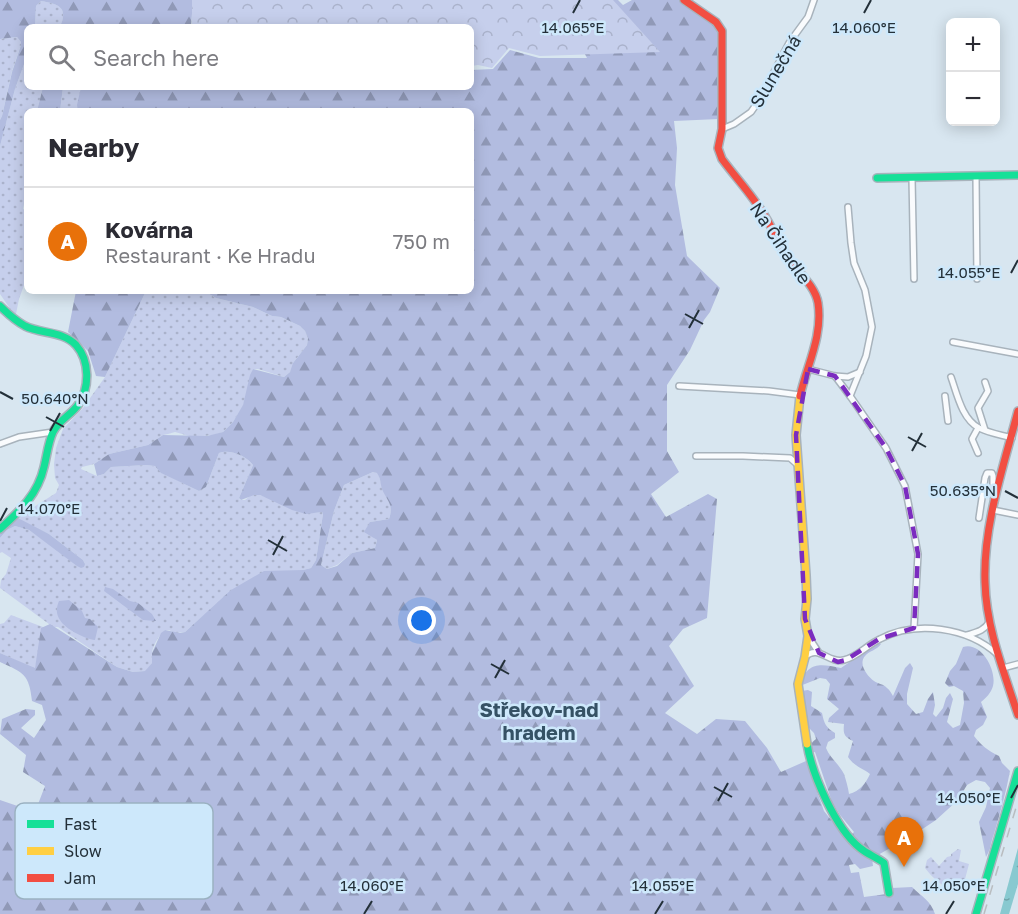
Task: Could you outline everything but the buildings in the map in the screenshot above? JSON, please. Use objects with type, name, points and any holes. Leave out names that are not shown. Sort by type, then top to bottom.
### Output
[{"type":"street","name":"Na Čihadle","points":[[684,0],[720,27],[722,129],[718,148],[722,159],[765,216],[788,257],[809,284],[818,303],[816,344],[800,395],[796,426],[806,575],[805,619],[808,636],[806,657],[798,684],[812,766],[832,812],[861,849],[884,863],[890,893]]},
{"type":"street","name":"Slunečná","points":[[722,129],[751,112],[789,44],[808,17],[814,0]]},
{"type":"street","points":[[877,178],[1018,175]]},
{"type":"street","points":[[976,176],[977,279]]},
{"type":"street","points":[[912,178],[914,279]]},
{"type":"street","points":[[848,207],[854,263],[865,290],[873,327],[866,356],[850,396]]},
{"type":"street","points":[[0,306],[24,326],[65,337],[74,343],[82,354],[87,370],[80,402],[58,423],[53,432],[43,476],[34,495],[25,507],[0,529]]},
{"type":"street","points":[[953,342],[1018,354]]},
{"type":"street","points":[[808,369],[848,377],[860,372]]},
{"type":"street","points":[[835,376],[886,448],[905,486],[918,554],[914,628]]},
{"type":"street","points":[[951,377],[965,413],[971,422],[978,428],[1012,438]]},
{"type":"street","points":[[985,382],[988,391],[978,408],[985,430]]},
{"type":"street","points":[[679,386],[800,395]]},
{"type":"street","points":[[948,421],[943,395],[958,396]]},
{"type":"street","points":[[1018,411],[994,506],[986,564],[990,621],[998,655],[1018,715]]},
{"type":"street","points":[[978,428],[972,439],[978,453]]},
{"type":"street","points":[[0,444],[19,437],[53,432]]},
{"type":"street","points":[[696,456],[790,458],[798,465]]},
{"type":"street","points":[[979,518],[987,473],[992,473],[993,476],[994,506]]},
{"type":"street","points":[[994,506],[1018,515]]},
{"type":"street","points":[[966,635],[978,632],[990,621]]},
{"type":"street","points":[[806,657],[813,652],[837,662],[846,660],[879,639],[914,628],[966,635],[991,648],[998,655]]},
{"type":"street","points":[[808,636],[819,653]]},
{"type":"street","points":[[1003,668],[1018,664]]},
{"type":"street","points":[[976,914],[1018,771]]},
{"type":"highlighted area","points":[[808,369],[835,376],[886,448],[905,486],[918,554],[914,628],[879,639],[846,660],[838,662],[819,653],[805,619],[796,435]]},
{"type":"green space","points":[[0,0],[193,0],[191,24],[61,24],[63,15],[60,8],[41,1],[36,6],[35,24],[24,24],[24,64],[0,146],[0,120],[21,42],[17,37],[0,39]]},
{"type":"green space","points":[[192,0],[613,0],[660,52],[540,56],[509,48],[492,68],[474,66],[474,24],[192,24]]},
{"type":"green space","points":[[320,0],[618,0],[623,5],[632,0],[680,0],[715,25],[720,40],[719,119],[674,121],[677,148],[675,185],[687,256],[720,288],[690,350],[667,385],[667,451],[679,472],[651,494],[666,517],[708,494],[717,499],[707,618],[683,629],[669,646],[694,686],[665,713],[697,734],[716,719],[745,721],[767,748],[781,772],[806,761],[824,811],[859,852],[872,858],[873,866],[860,869],[855,864],[849,865],[851,873],[859,872],[864,897],[887,894],[892,888],[912,887],[928,902],[935,914],[0,914],[0,800],[15,805],[15,899],[213,899],[213,803],[38,803],[45,786],[23,772],[26,755],[0,734],[2,719],[26,709],[35,710],[35,715],[21,728],[34,738],[46,720],[42,705],[32,701],[29,685],[24,676],[0,662],[0,653],[35,668],[41,628],[50,624],[117,667],[133,672],[145,671],[152,663],[152,653],[161,633],[165,630],[185,632],[231,590],[264,571],[303,570],[311,568],[316,560],[322,512],[306,514],[260,495],[241,500],[239,498],[253,465],[237,454],[219,453],[206,487],[199,491],[161,473],[155,466],[111,467],[104,474],[97,476],[94,464],[109,454],[148,445],[163,435],[207,436],[223,432],[233,422],[243,405],[253,369],[284,377],[290,372],[293,363],[307,345],[308,338],[300,326],[253,307],[216,298],[209,294],[474,294],[474,108],[78,108],[80,90],[474,90],[474,70],[493,69],[510,50],[539,58],[587,58],[570,26]],"holes":[[[373,472],[377,473],[391,510],[389,519],[370,522],[364,532],[377,540],[375,548],[352,553],[337,566],[327,569],[321,565],[334,511],[344,485]]]},
{"type":"green space","points":[[41,1],[57,5],[63,15],[61,24],[35,24],[36,6]]},
{"type":"green space","points":[[17,37],[21,45],[0,120],[0,39]]},
{"type":"green space","points":[[24,64],[24,90],[42,90],[38,108],[24,108],[24,285],[16,314],[0,294],[0,146]]},
{"type":"green space","points":[[42,90],[63,90],[60,108],[38,108]]},
{"type":"green space","points":[[63,90],[80,90],[78,108],[60,108]]},
{"type":"green space","points":[[75,294],[145,294],[105,377],[96,376],[88,351],[68,332]]},
{"type":"green space","points":[[145,294],[209,294],[281,317],[300,326],[308,338],[307,345],[293,363],[290,372],[284,377],[253,369],[243,406],[233,422],[223,432],[193,437],[175,432],[163,435],[148,445],[109,454],[81,469],[97,476],[104,474],[111,467],[155,466],[162,473],[199,491],[206,487],[219,453],[233,453],[242,456],[253,465],[240,500],[245,500],[251,495],[260,495],[309,513],[322,512],[323,514],[316,560],[311,568],[203,616],[185,632],[175,633],[165,630],[154,646],[152,663],[146,671],[133,672],[117,667],[58,627],[53,627],[0,588],[1,580],[6,574],[11,558],[0,553],[0,538],[7,530],[15,526],[29,530],[85,564],[49,534],[19,520],[18,517],[56,493],[59,485],[55,478],[54,464],[56,448],[63,429],[83,408],[105,377]]},
{"type":"green space","points":[[373,472],[378,473],[389,503],[391,510],[389,519],[370,522],[374,538],[377,540],[375,548],[352,553],[337,565],[327,569],[321,565],[334,511],[344,485]]},
{"type":"green space","points":[[14,516],[49,534],[83,560],[84,567],[77,566],[29,530],[15,526],[7,530],[0,538],[0,529]]},
{"type":"green space","points":[[105,587],[138,603],[152,614],[156,621],[143,620],[104,591]]},
{"type":"green space","points":[[69,600],[82,611],[85,618],[90,619],[98,627],[95,640],[76,633],[60,620],[57,611],[59,601]]},
{"type":"green space","points":[[11,615],[43,627],[35,669],[0,653],[0,624]]},
{"type":"green space","points":[[877,643],[881,644],[867,654],[862,663],[869,676],[886,687],[893,696],[905,668],[910,663],[913,668],[907,704],[916,714],[923,712],[933,692],[935,705],[933,714],[936,717],[950,693],[953,699],[947,722],[953,728],[960,725],[964,703],[963,691],[954,686],[949,687],[945,683],[963,647],[976,648],[990,665],[994,679],[993,686],[981,702],[987,717],[974,736],[985,748],[999,756],[1010,771],[1001,811],[986,857],[979,822],[986,807],[990,788],[985,782],[976,780],[967,785],[958,800],[936,820],[878,855],[861,846],[851,835],[854,832],[832,802],[815,752],[810,753],[810,744],[816,739],[809,728],[801,691],[812,692],[811,706],[822,713],[826,725],[835,733],[835,738],[828,742],[826,748],[844,774],[849,794],[862,786],[870,774],[848,757],[853,741],[845,735],[844,724],[828,722],[829,718],[839,709],[827,699],[830,684],[826,679],[820,678],[800,686],[806,672],[811,668],[821,665],[841,668]]},
{"type":"green space","points":[[958,849],[961,850],[959,861],[969,864],[964,883],[960,885],[952,883],[945,887],[925,868],[927,860],[931,857],[939,866]]},
{"type":"water","points":[[1018,848],[1018,884],[1009,914],[1000,914]]},
{"type":"railway","points":[[984,914],[1018,801]]},
{"type":"traffic: fast","points":[[877,178],[1018,175]]},
{"type":"traffic: fast","points":[[0,306],[25,326],[71,340],[81,351],[87,375],[85,391],[78,405],[53,432],[41,477],[33,494],[0,529]]},
{"type":"traffic: fast","points":[[807,744],[814,771],[834,815],[860,848],[884,863],[889,893]]},
{"type":"traffic: fast","points":[[976,914],[1018,771]]},
{"type":"traffic: slow","points":[[800,396],[796,435],[806,575],[805,619],[808,636],[798,684],[807,744]]},
{"type":"traffic: jam","points":[[684,0],[716,22],[722,31],[722,129],[718,148],[722,159],[756,203],[785,253],[816,296],[818,327],[814,350],[800,396]]},
{"type":"traffic: jam","points":[[1018,411],[991,517],[985,561],[986,599],[992,633],[1018,715]]},
{"type":"place","name":"Kovárna","points":[[904,867]]},
{"type":"district","name":"Střekov-nad hradem","points":[[539,720]]}]
